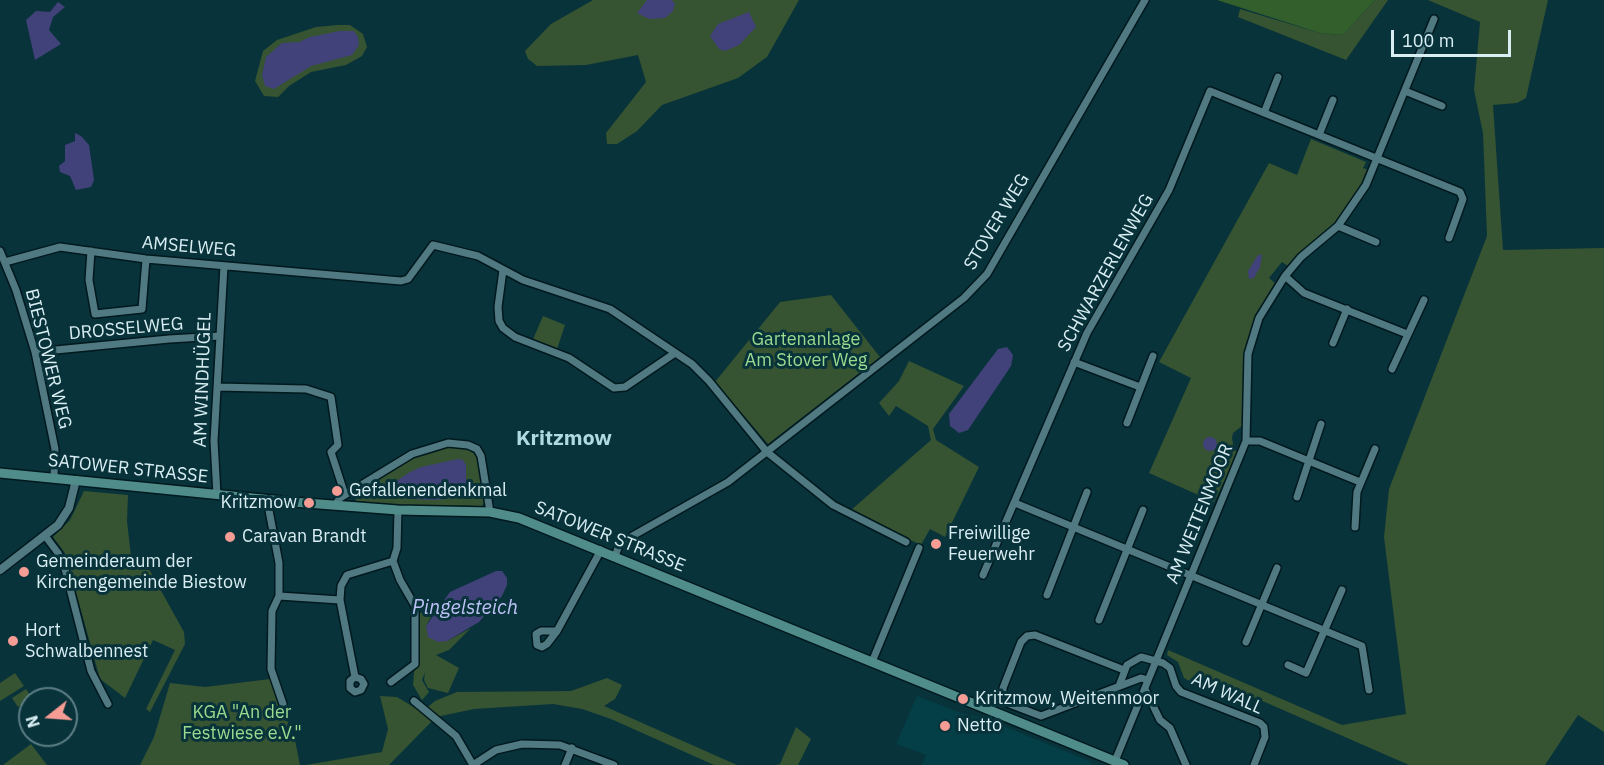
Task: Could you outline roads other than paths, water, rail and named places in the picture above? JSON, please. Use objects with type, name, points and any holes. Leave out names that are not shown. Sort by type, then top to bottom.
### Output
[{"type":"main road","name":"SATOWER STRASSE","points":[[0,473],[267,500],[399,510],[489,512],[524,519],[1115,763]]},
{"type":"street","name":"STOVER WEG","points":[[615,556],[620,543],[728,482],[964,298],[987,274],[1145,0]]},
{"type":"street","name":"AM WEITENMOOR","points":[[1115,763],[1246,441],[1248,354],[1259,318],[1285,276],[1301,257],[1338,226],[1366,185],[1434,19]]},
{"type":"street","points":[[1278,77],[1264,113],[1460,192],[1463,199],[1449,238]]},
{"type":"street","name":"SCHWARZERLENWEG","points":[[983,575],[1074,362],[1104,302],[1169,190],[1210,91],[1264,113]]},
{"type":"street","points":[[1405,91],[1442,106]]},
{"type":"street","points":[[1319,135],[1333,100]]},
{"type":"street","points":[[1338,226],[1376,242]]},
{"type":"street","name":"AMSELWEG","points":[[5,262],[50,248],[146,259],[401,281],[408,279],[429,249],[438,245],[478,256],[503,270]]},
{"type":"street","name":"BIESTOWER WEG","points":[[0,250],[34,352],[55,449],[54,478]]},
{"type":"street","points":[[91,251],[89,280],[95,314],[142,309],[146,259]]},
{"type":"street","name":"AM WINDHÜGEL","points":[[217,495],[214,441],[224,266]]},
{"type":"street","points":[[675,353],[625,387],[614,388],[569,358],[515,337],[503,328],[499,321],[498,307],[503,270],[610,309],[693,364],[710,381],[767,452],[833,505],[906,542]]},
{"type":"street","points":[[1285,276],[1304,293],[1407,334]]},
{"type":"street","points":[[1392,369],[1424,300]]},
{"type":"street","points":[[1333,343],[1347,309]]},
{"type":"street","name":"DROSSELWEG","points":[[34,352],[220,336]]},
{"type":"street","points":[[1127,423],[1153,356]]},
{"type":"street","points":[[1074,362],[1140,387]]},
{"type":"street","points":[[218,387],[306,389],[331,397],[338,444],[331,452],[345,495]]},
{"type":"street","points":[[1297,497],[1321,424]]},
{"type":"street","points":[[1246,441],[1260,441],[1360,482]]},
{"type":"street","points":[[335,505],[345,495],[412,454],[431,446],[448,443],[468,445],[477,449],[482,456],[489,512]]},
{"type":"street","points":[[1355,528],[1357,492],[1375,449]]},
{"type":"street","points":[[0,570],[46,537],[58,525],[69,508],[76,480]]},
{"type":"street","points":[[1047,595],[1087,492]]},
{"type":"street","points":[[267,500],[279,563],[279,596],[272,611],[272,675],[283,704]]},
{"type":"street","points":[[1015,503],[1324,633],[1362,646],[1369,690]]},
{"type":"street","points":[[391,682],[415,664],[415,606],[400,580],[393,561],[397,548],[399,510]]},
{"type":"street","points":[[1099,620],[1143,510]]},
{"type":"street","points":[[46,537],[58,553],[65,569],[95,684],[108,704]]},
{"type":"street","points":[[872,662],[919,548]]},
{"type":"street","points":[[557,631],[601,550]]},
{"type":"street","points":[[355,677],[340,600],[341,586],[347,575],[393,561]]},
{"type":"street","points":[[1246,642],[1277,568]]},
{"type":"street","points":[[1288,665],[1306,673],[1342,590]]},
{"type":"street","points":[[279,596],[340,600]]},
{"type":"street","points":[[1124,670],[1035,635],[1027,636],[1021,642],[1003,688],[1007,703],[1041,716],[1141,678],[1148,680]]},
{"type":"street","points":[[1119,686],[1127,665],[1141,657],[1156,661]]},
{"type":"street","name":"AM WALL","points":[[1156,661],[1170,668],[1176,686],[1181,692],[1260,723],[1264,728],[1265,737],[1254,765]]},
{"type":"street","points":[[1145,688],[1160,720],[1170,728],[1186,765]]},
{"type":"street","points":[[414,701],[456,736],[473,765],[507,746],[560,745],[614,765]]},
{"type":"street","points":[[565,765],[572,748]]},
{"type":"water","points":[[647,0],[671,0],[675,3],[673,11],[665,18],[649,19],[637,13]]},
{"type":"water","points":[[58,2],[65,7],[53,17],[49,30],[61,44],[35,60],[26,20],[36,11],[50,12]]},
{"type":"water","points":[[749,12],[756,27],[739,45],[725,51],[719,49],[710,36],[718,24]]},
{"type":"water","points":[[340,31],[354,31],[358,37],[359,45],[352,55],[311,66],[274,89],[265,86],[262,75],[266,57],[282,43],[299,42],[310,37]]},
{"type":"water","points":[[75,133],[89,145],[94,180],[91,187],[76,190],[70,176],[60,172],[59,166],[65,161],[65,145],[75,141]]},
{"type":"water","points":[[1258,255],[1262,255],[1260,267],[1254,278],[1249,279],[1248,271]]},
{"type":"water","points":[[1007,347],[1013,355],[1011,366],[968,430],[959,433],[950,426],[949,414],[998,349]]},
{"type":"water","points":[[1210,437],[1215,439],[1217,444],[1215,449],[1210,451],[1205,449],[1203,444],[1205,439]]},
{"type":"water","points":[[458,459],[463,460],[466,465],[466,484],[459,492],[445,499],[397,498],[389,493],[388,487],[410,472],[421,467]]},
{"type":"water","name":"Pingelsteich","points":[[496,571],[502,571],[507,578],[507,585],[502,596],[479,622],[447,641],[438,642],[428,637],[426,626],[450,592]]},
{"type":"place","name":"Gefallenendenkmal","points":[[337,491]]},
{"type":"place","name":"Kritzmow","points":[[309,503]]},
{"type":"place","name":"Caravan Brandt","points":[[230,537]]},
{"type":"place","name":"Freiwillige Feuerwehr","points":[[936,544]]},
{"type":"place","name":"Gemeinderaum der Kirchengemeinde Biestow","points":[[24,572]]},
{"type":"place","name":"Hort Schwalbennest","points":[[13,641]]},
{"type":"place","name":"Kritzmow, Weitenmoor","points":[[963,699]]},
{"type":"place","name":"Netto","points":[[945,726]]},
{"type":"district","name":"Kritzmow","points":[[564,439]]},
{"type":"park label","name":"Gartenanlage Am Stover Weg","points":[[806,350]]},
{"type":"park label","name":"KGA \"An der Festwiese e.V.\"","points":[[242,723]]}]
